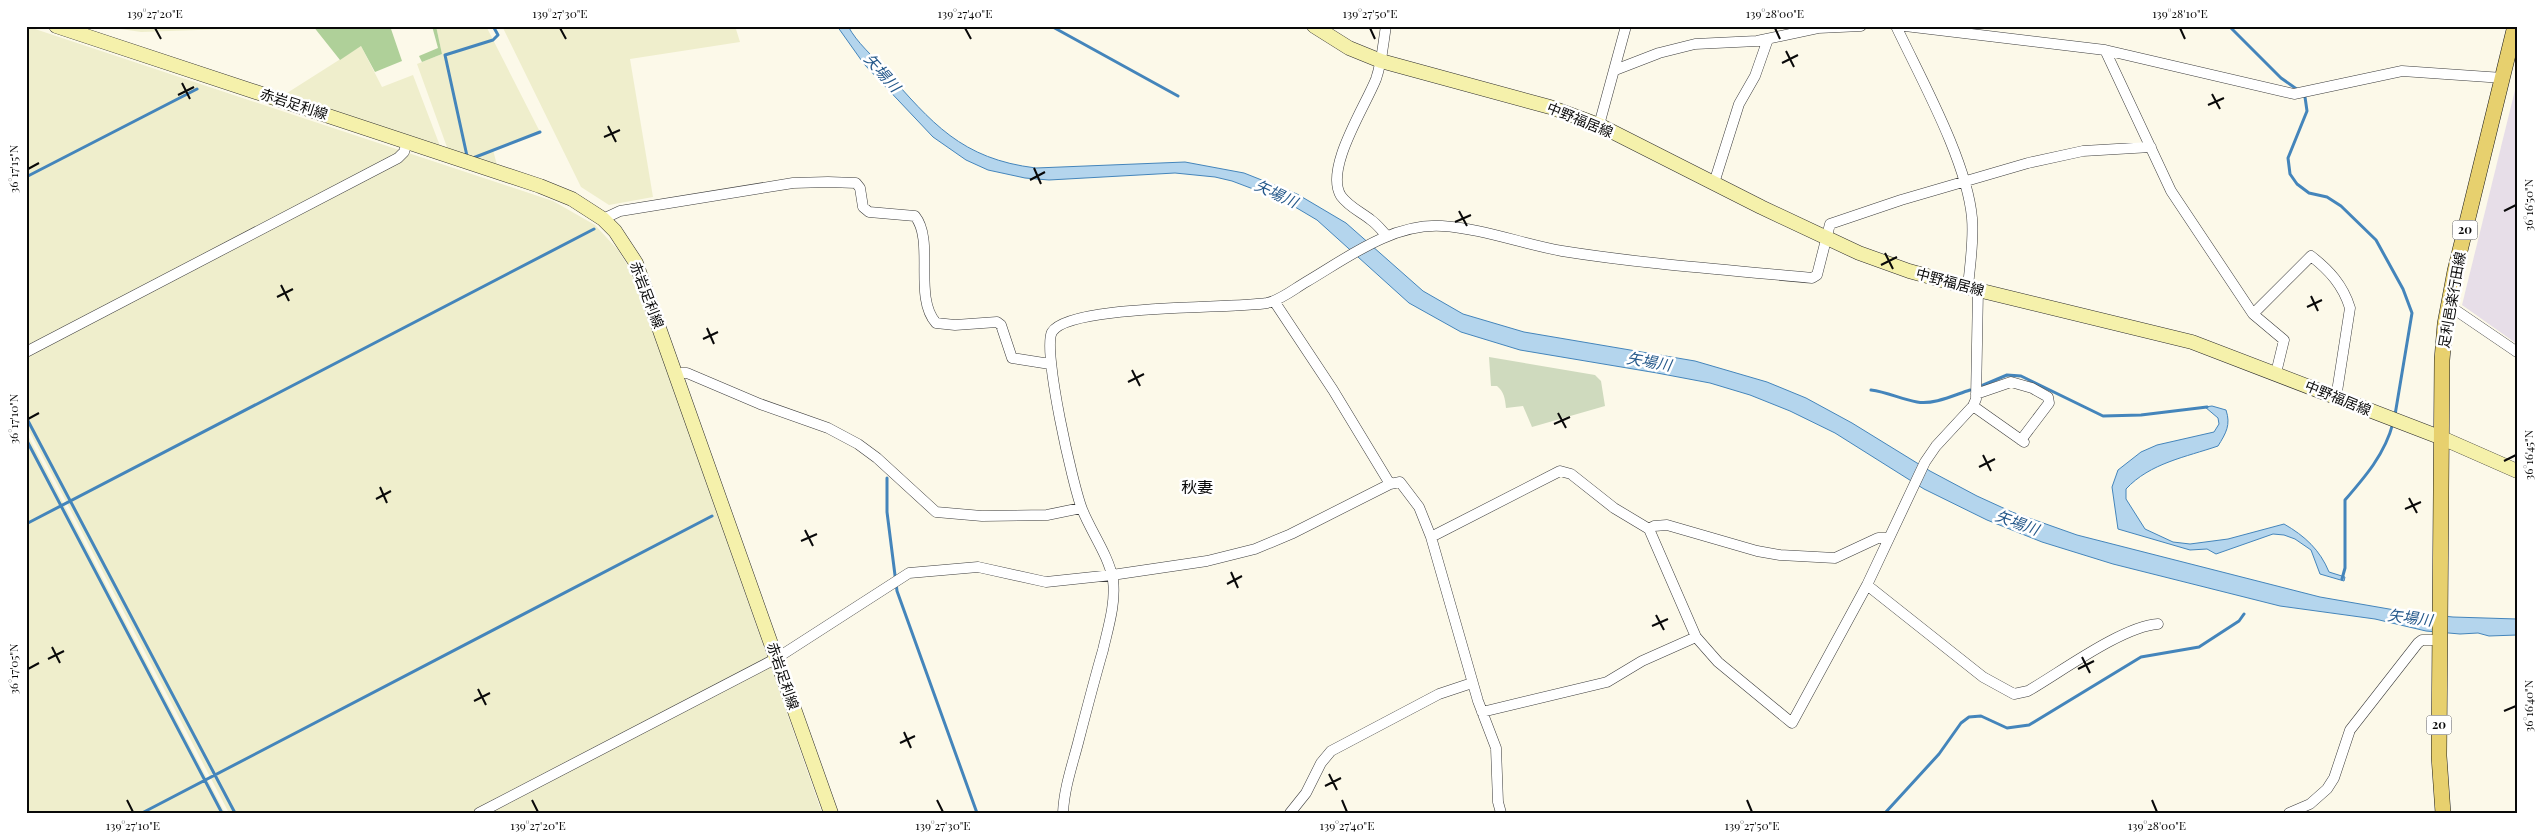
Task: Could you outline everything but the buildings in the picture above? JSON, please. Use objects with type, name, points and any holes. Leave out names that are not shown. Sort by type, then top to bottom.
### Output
[{"type":"main road","name":"赤岩足利線","points":[[56,26],[408,142],[572,199],[602,219],[615,231],[636,263],[831,813]]},
{"type":"main road","name":"中野福居線","points":[[1314,26],[1349,48],[1381,61],[1550,107],[1599,125],[1826,238],[1909,271],[2192,342],[2442,438],[2517,471]]},
{"type":"main road","name":"足利邑楽行田線","points":[[2440,638],[2442,360],[2448,305],[2454,272],[2515,26]]},
{"type":"main road","name":"20","points":[[2440,638],[2439,756],[2443,813]]},
{"type":"street","points":[[1386,26],[1381,61],[1376,78],[1341,159],[1336,180],[1342,197],[1350,206],[1372,220],[1387,236]]},
{"type":"street","points":[[1599,125],[1615,70],[1616,55],[1626,26]]},
{"type":"street","points":[[1615,70],[1660,53],[1695,44],[1768,39],[1818,28],[1861,26]]},
{"type":"street","points":[[1431,537],[1563,471],[1571,474],[1614,508],[1649,529],[1696,638],[1718,662],[1792,723],[1867,586],[1925,462],[1936,446],[1973,406],[1976,394],[1972,217],[1965,182],[1896,26]]},
{"type":"street","points":[[1905,26],[2105,50],[2294,94],[2402,71],[2503,78]]},
{"type":"street","points":[[1714,183],[1739,104],[1755,76],[1768,39]]},
{"type":"street","points":[[2105,50],[2171,191],[2253,314],[2284,340],[2276,373]]},
{"type":"street","points":[[26,352],[398,158],[408,142]]},
{"type":"street","points":[[1064,813],[1068,780],[1113,602],[1112,575],[1081,508],[1050,364],[1052,332],[1058,326],[1074,320],[1143,308],[1274,301],[1387,236],[1414,228],[1442,226],[1559,250],[1631,261],[1812,278],[1817,275],[1830,224],[1901,200],[2028,163],[2083,151],[2151,147]]},
{"type":"street","points":[[602,219],[620,212],[793,183],[828,182],[856,184],[860,188],[863,207],[869,212],[915,216],[920,222],[923,236],[924,278],[931,314],[936,322],[955,325],[997,322],[1001,325],[1012,358],[1050,364]]},
{"type":"street","points":[[2253,314],[2311,256],[2331,271],[2347,296],[2350,308],[2336,398]]},
{"type":"street","points":[[1274,301],[1333,390],[1390,484]]},
{"type":"street","points":[[2448,305],[2517,352]]},
{"type":"street","points":[[676,373],[687,373],[760,404],[828,428],[858,444],[877,458],[936,512],[982,516],[1047,515],[1081,508]]},
{"type":"street","points":[[1973,406],[2023,441],[2049,402],[2048,397],[2032,388],[2011,382],[1976,394]]},
{"type":"street","points":[[479,813],[776,658],[909,573],[978,567],[1046,582],[1112,575],[1208,561],[1255,549],[1291,534],[1390,484],[1400,482],[1407,488],[1419,507],[1431,537],[1472,683],[1496,748],[1498,802],[1501,813]]},
{"type":"street","points":[[1649,529],[1654,526],[1667,525],[1757,551],[1780,555],[1836,558],[1878,538],[1888,538]]},
{"type":"street","points":[[1867,586],[1983,677],[1996,686],[2014,694],[2028,691],[2124,634],[2144,626],[2158,624]]},
{"type":"street","points":[[1482,712],[1607,682],[1642,661],[1696,638]]},
{"type":"street","points":[[2289,813],[2310,804],[2327,789],[2334,778],[2350,730],[2418,643],[2422,640],[2440,638]]},
{"type":"street","points":[[1290,813],[1306,794],[1321,763],[1331,751],[1439,694],[1472,683]]},
{"type":"shaded area","points":[[2517,82],[2517,344],[2462,305]]},
{"type":"green space","points":[[26,26],[553,201],[595,225],[618,250],[629,268],[664,362],[822,813],[229,813],[26,425]]},
{"type":"green space","points":[[101,26],[234,26],[227,29],[141,32]]},
{"type":"green space","points":[[313,26],[390,26],[402,61],[375,72],[361,46],[340,60]]},
{"type":"green space","points":[[432,26],[436,26],[442,54],[422,62],[419,56],[438,48]]},
{"type":"green space","points":[[436,26],[486,26],[540,132],[493,150],[497,165],[448,150],[417,64],[442,54]]},
{"type":"green space","points":[[502,26],[735,26],[740,42],[630,59],[653,197],[609,205],[581,187]]},
{"type":"green space","points":[[361,46],[382,87],[413,75],[440,146],[286,96],[287,93]]},
{"type":"green space","points":[[1489,357],[1595,375],[1601,381],[1605,406],[1532,427],[1523,406],[1506,408],[1505,398],[1501,391],[1497,386],[1491,386]]},
{"type":"green space","points":[[26,432],[225,813],[26,813]]},
{"type":"water","name":"矢場川","points":[[837,26],[848,26],[860,44],[918,106],[950,136],[987,156],[1036,168],[1185,162],[1244,173],[1297,194],[1346,223],[1423,291],[1463,314],[1524,332],[1695,361],[1767,382],[1806,398],[1852,423],[1930,471],[1977,496],[2012,512],[2077,535],[2320,597],[2412,613],[2453,617],[2517,619],[2517,635],[2489,636],[2478,633],[2460,634],[2426,631],[2375,619],[2280,606],[2113,564],[2042,542],[1987,520],[1924,489],[1835,433],[1790,411],[1750,395],[1710,383],[1520,350],[1461,332],[1409,303],[1317,220],[1285,201],[1232,181],[1215,177],[1175,173],[1049,180],[1025,178],[988,170],[966,160],[933,137],[864,64]]},
{"type":"water","points":[[2212,406],[2226,410],[2228,420],[2227,429],[2218,446],[2157,467],[2136,480],[2126,489],[2126,499],[2145,529],[2173,542],[2190,544],[2228,539],[2284,524],[2299,533],[2311,544],[2329,572],[2345,577],[2344,581],[2320,574],[2311,550],[2295,539],[2284,535],[2273,534],[2216,554],[2207,549],[2190,550],[2118,529],[2112,487],[2118,470],[2141,452],[2157,445],[2214,432],[2219,424],[2218,418],[2205,407]]},
{"type":"waterway","points":[[493,26],[498,35],[493,40],[445,55],[467,156],[473,158],[540,132]]},
{"type":"waterway","points":[[1051,26],[1178,96]]},
{"type":"waterway","points":[[2229,26],[2281,78],[2298,90]]},
{"type":"waterway","points":[[26,177],[197,89]]},
{"type":"waterway","points":[[2303,94],[2307,111],[2288,158],[2290,174],[2297,184],[2309,193],[2327,197],[2341,206],[2376,240],[2403,289],[2412,313],[2395,415]]},
{"type":"waterway","points":[[26,524],[594,229]]},
{"type":"waterway","points":[[1981,386],[2007,375],[2021,376],[2103,416],[2141,415],[2207,407]]},
{"type":"waterway","points":[[1871,390],[1924,403],[1944,399],[1970,390]]},
{"type":"waterway","points":[[26,417],[235,813]]},
{"type":"waterway","points":[[2342,579],[2345,568],[2345,500],[2380,455],[2393,423]]},
{"type":"waterway","points":[[26,439],[222,813]]},
{"type":"waterway","points":[[887,478],[887,512],[897,591],[977,813]]},
{"type":"waterway","points":[[142,813],[712,516]]},
{"type":"waterway","points":[[1885,813],[1939,754],[1961,723],[1969,717],[1981,716],[2007,728],[2029,725],[2141,657],[2199,647],[2239,621],[2244,614]]},
{"type":"district","name":"秋妻","points":[[1197,487]]}]
